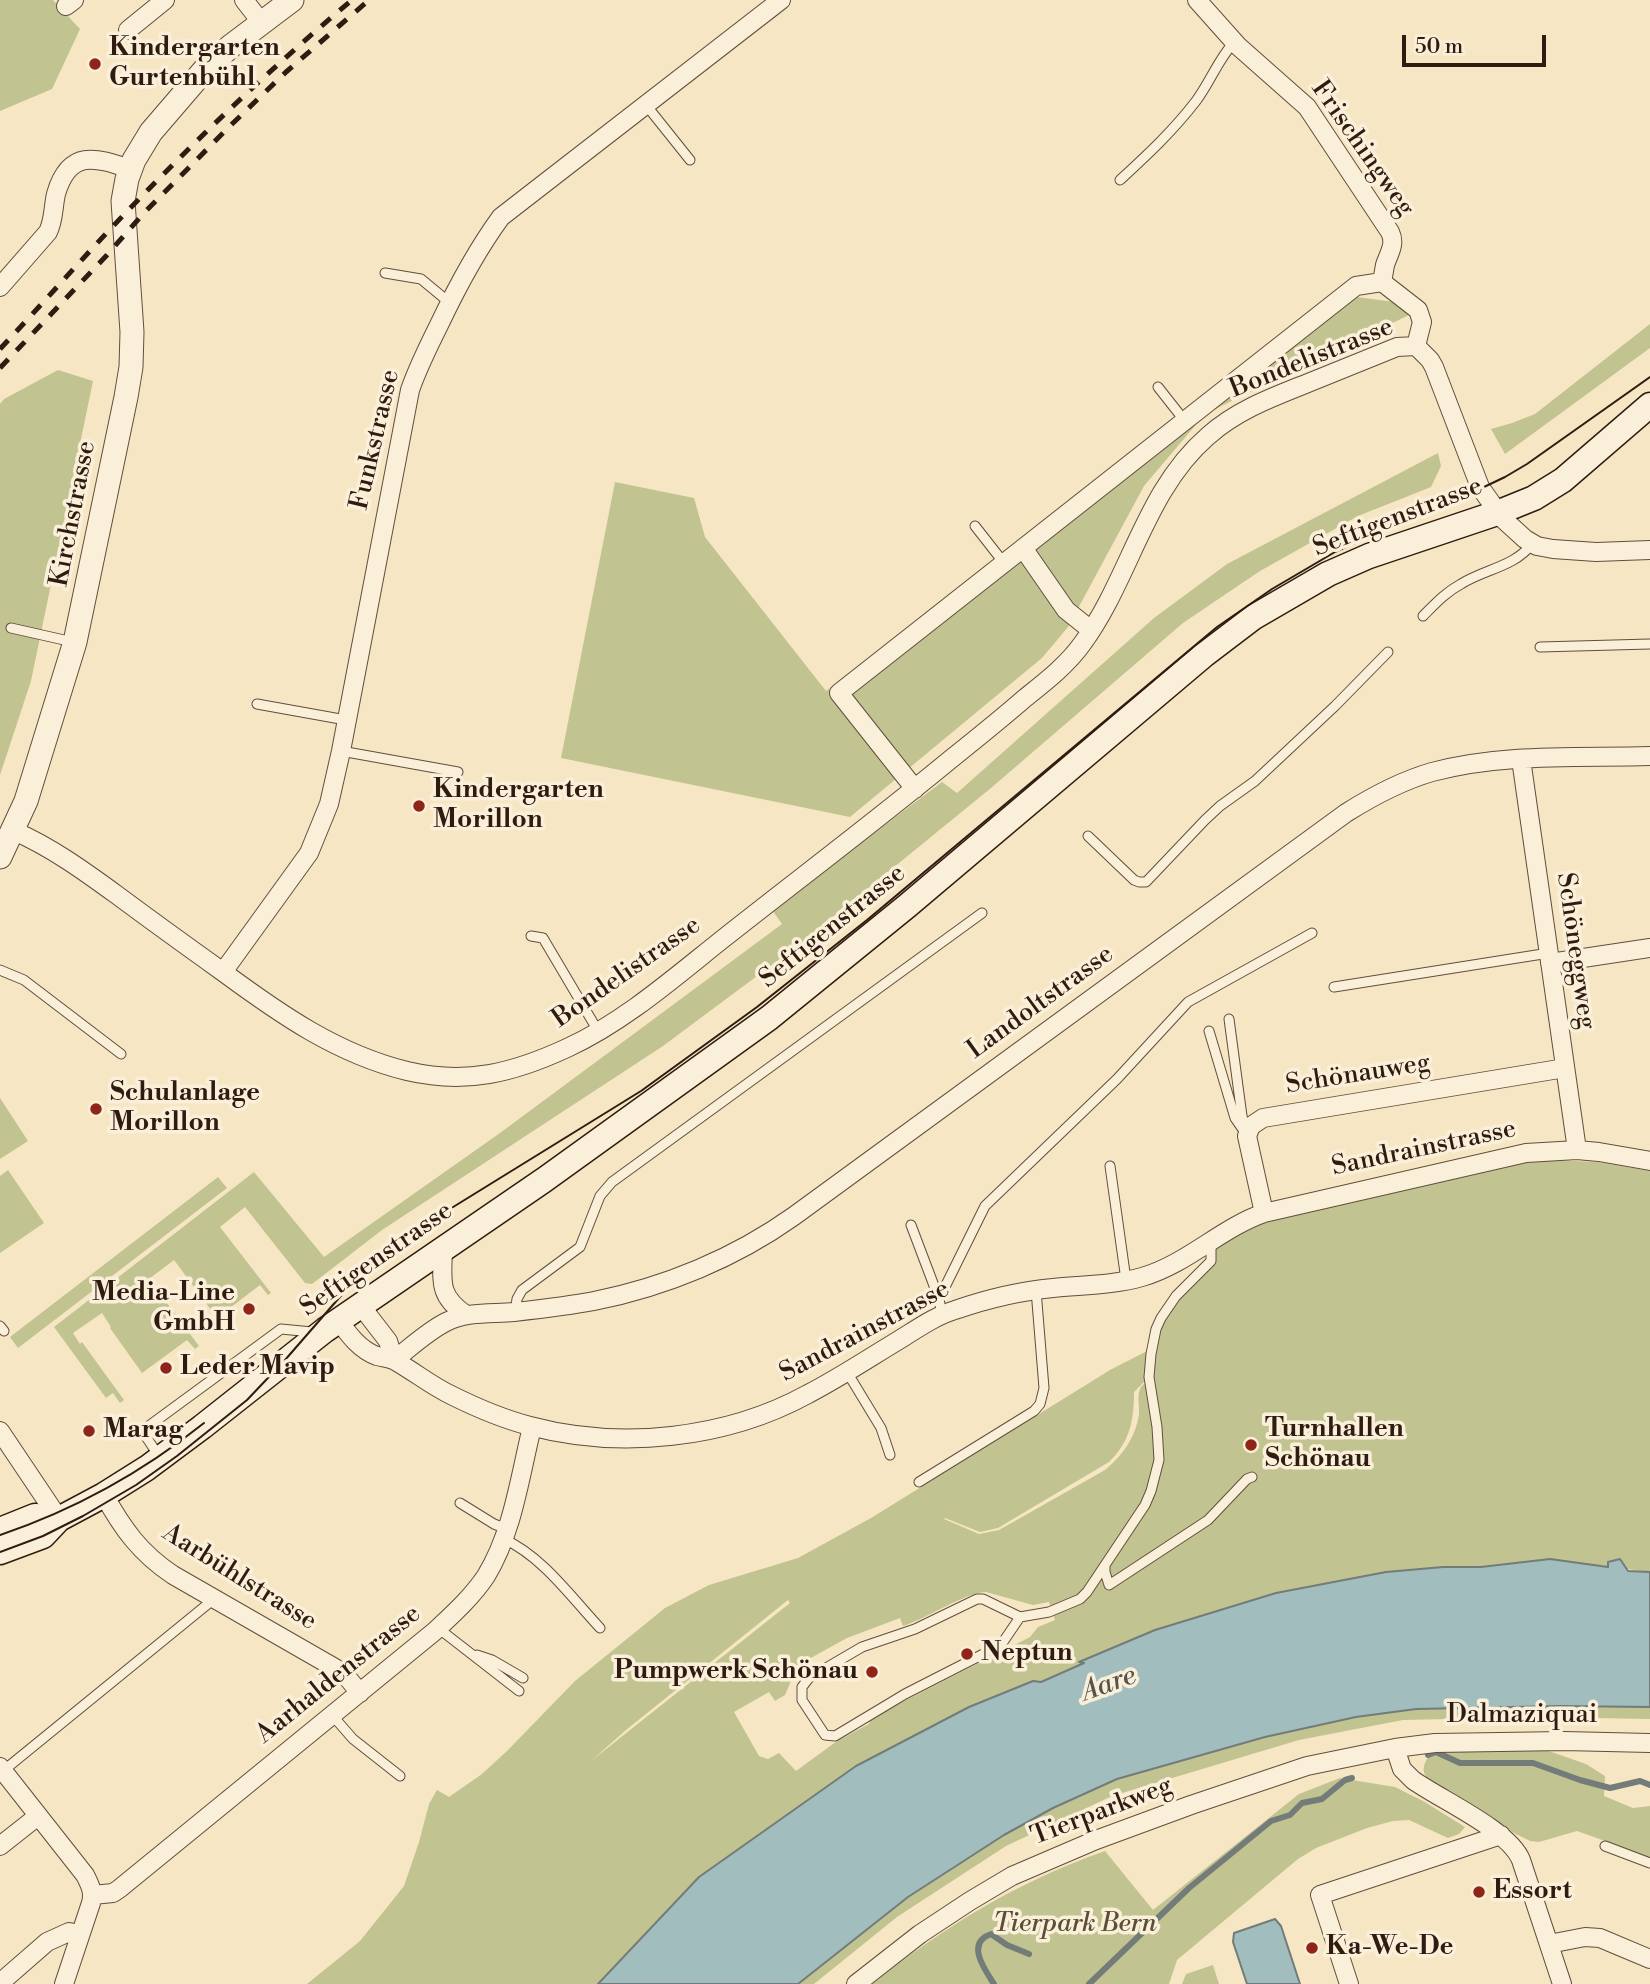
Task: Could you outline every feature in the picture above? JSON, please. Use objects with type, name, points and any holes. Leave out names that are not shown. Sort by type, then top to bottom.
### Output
[{"type":"main road","name":"Seftigenstrasse","points":[[0,1552],[43,1536],[59,1519],[104,1495],[161,1458],[330,1327],[544,1180],[769,1018],[897,914],[1204,655],[1254,617],[1312,582],[1369,556],[1534,498],[1554,486],[1650,405]]},
{"type":"main road","name":"Seftigenstrasse","points":[[0,1530],[35,1516],[59,1519]]},
{"type":"street","points":[[128,30],[166,0]]},
{"type":"street","points":[[244,0],[261,22]]},
{"type":"street","name":"Kirchstrasse","points":[[0,857],[32,784],[75,642],[131,367],[132,332],[123,216],[130,169],[146,139],[206,68],[292,0]]},
{"type":"street","name":"Funkstrasse","points":[[223,972],[309,853],[329,804],[410,390],[416,372],[475,253],[501,217],[781,0]]},
{"type":"street","name":"Frischingweg","points":[[1197,0],[1234,42],[1307,107],[1390,232],[1393,237],[1392,248],[1382,282]]},
{"type":"street","points":[[0,287],[48,232],[57,193],[66,173],[76,163],[85,159],[101,159],[130,169]]},
{"type":"street","points":[[1382,282],[1418,310],[1422,322],[1416,346],[1434,368],[1480,487],[1497,513],[1532,544],[1553,549],[1596,552],[1650,550]]},
{"type":"street","name":"Bondelistrasse","points":[[915,789],[839,693],[1356,286],[1382,282]]},
{"type":"street","name":"Bondelistrasse","points":[[13,831],[31,838],[72,863],[284,1016],[335,1045],[375,1062],[425,1074],[470,1077],[501,1073],[572,1046],[662,986],[915,789],[1040,686],[1081,646],[1158,499],[1189,456],[1220,426],[1260,403],[1397,347],[1416,346]]},
{"type":"street","points":[[1023,548],[1066,610],[1091,630]]},
{"type":"street","name":"Landoltstrasse","points":[[394,1360],[445,1323],[466,1315],[515,1312],[595,1300],[662,1283],[746,1246],[794,1216],[1357,806],[1403,782],[1433,772],[1474,764],[1521,759],[1650,756]]},
{"type":"street","name":"Schöneggweg","points":[[1521,759],[1577,1150]]},
{"type":"street","points":[[1550,958],[1650,948]]},
{"type":"street","name":"Schönauweg","points":[[1247,1136],[1251,1126],[1266,1117],[1565,1068]]},
{"type":"street","points":[[1247,1136],[1264,1213]]},
{"type":"street","name":"Sandrainstrasse","points":[[330,1327],[368,1352],[394,1360],[433,1386],[468,1404],[532,1427],[624,1438],[673,1436],[747,1420],[807,1395],[847,1372],[940,1307],[953,1310],[1004,1295],[1144,1276],[1164,1268],[1264,1213],[1503,1157],[1548,1150],[1577,1150],[1650,1161]]},
{"type":"street","points":[[443,1250],[444,1291],[453,1306],[466,1315]]},
{"type":"street","name":"Sandrainstrasse","points":[[361,1306],[387,1341],[394,1360]]},
{"type":"street","name":"Aarhaldenstrasse","points":[[93,1895],[114,1893],[454,1613],[477,1588],[505,1534],[532,1427]]},
{"type":"street","points":[[0,1431],[59,1519]]},
{"type":"street","name":"Aarbühlstrasse","points":[[104,1495],[127,1534],[152,1560],[173,1575],[335,1668],[346,1676],[360,1693]]},
{"type":"street","name":"Dalmaziquai","points":[[1395,1748],[1435,1743],[1650,1742]]},
{"type":"street","points":[[1395,1748],[1402,1769],[1413,1780],[1502,1835],[1519,1855],[1562,1984]]},
{"type":"street","name":"Tierparkweg","points":[[856,1984],[920,1934],[1012,1876],[1096,1840],[1307,1766],[1395,1748]]},
{"type":"street","points":[[1,1769],[85,1875],[93,1895],[64,1984]]},
{"type":"street","points":[[0,1846],[38,1816]]},
{"type":"street","points":[[1349,1984],[1320,1895],[1502,1835]]},
{"type":"street","points":[[0,1983],[47,1942],[69,1932],[80,1934]]},
{"type":"street","points":[[1549,1944],[1586,1937],[1600,1938],[1650,1959]]},
{"type":"lane","points":[[1120,180],[1167,137],[1197,99],[1234,42]]},
{"type":"lane","points":[[646,105],[690,160]]},
{"type":"lane","points":[[386,273],[421,279],[450,303]]},
{"type":"lane","points":[[1158,387],[1184,420]]},
{"type":"lane","points":[[975,526],[1004,563]]},
{"type":"lane","points":[[1423,616],[1445,594],[1478,575],[1511,562],[1524,554],[1532,544]]},
{"type":"lane","points":[[11,628],[75,642]]},
{"type":"lane","points":[[1540,647],[1650,644]]},
{"type":"lane","points":[[1088,836],[1134,880],[1146,882],[1205,820],[1255,780],[1388,653]]},
{"type":"lane","points":[[257,704],[346,720]]},
{"type":"lane","points":[[341,751],[457,772]]},
{"type":"lane","points":[[515,1312],[522,1290],[580,1247],[600,1196],[612,1182],[982,913]]},
{"type":"lane","points":[[940,1307],[985,1206],[1116,1079],[1188,1002],[1312,933]]},
{"type":"lane","points":[[531,936],[543,938],[597,1031]]},
{"type":"lane","points":[[1334,987],[1550,958]]},
{"type":"lane","points":[[0,970],[24,980],[121,1054]]},
{"type":"lane","points":[[1229,1019],[1247,1136]]},
{"type":"lane","points":[[1209,1031],[1235,1118],[1247,1136]]},
{"type":"lane","points":[[1110,1166],[1126,1280]]},
{"type":"lane","points":[[911,1225],[940,1307]]},
{"type":"lane","points":[[1020,1617],[1001,1645],[905,1694],[835,1736],[825,1735],[803,1700],[801,1692],[804,1682],[830,1665],[877,1640],[915,1629],[977,1598],[1020,1617],[1049,1612],[1080,1599],[1144,1505],[1156,1476],[1159,1444],[1149,1377],[1156,1329],[1176,1296],[1211,1261],[1211,1241]]},
{"type":"lane","points":[[919,1482],[1034,1411],[1040,1404],[1044,1388],[1036,1290]]},
{"type":"lane","points":[[847,1372],[881,1429],[890,1455]]},
{"type":"lane","points":[[1105,1564],[1109,1585],[1208,1520],[1245,1480],[1252,1477]]},
{"type":"lane","points":[[460,1503],[505,1534],[512,1543],[545,1568],[600,1628]]},
{"type":"lane","points":[[1,1769],[214,1599]]},
{"type":"lane","points":[[438,1628],[519,1690]]},
{"type":"lane","points":[[469,1652],[492,1660],[523,1678]]},
{"type":"lane","points":[[332,1715],[353,1738],[400,1776]]},
{"type":"lane","points":[[1605,1846],[1650,1863]]},
{"type":"green space","points":[[0,0],[53,0],[80,29],[52,89],[0,111]]},
{"type":"green space","points":[[1350,296],[1394,302],[1409,315],[1205,414],[1144,486],[1068,627],[1042,658],[850,817],[561,758],[615,482],[694,498],[705,537],[826,691],[1174,417]]},
{"type":"green space","points":[[1650,324],[1650,348],[1505,454],[1491,429],[1535,414]]},
{"type":"green space","points":[[58,370],[93,381],[31,681],[0,775],[0,404],[4,399]]},
{"type":"green space","points":[[1438,453],[1441,466],[1431,487],[1358,516],[1260,571],[1183,623],[991,788],[796,947],[663,1046],[382,1230],[312,1284],[305,1283],[245,1207],[220,1227],[271,1293],[268,1295],[260,1285],[217,1318],[174,1260],[149,1279],[199,1346],[195,1349],[187,1340],[142,1373],[102,1313],[73,1333],[124,1400],[120,1403],[113,1393],[106,1398],[54,1327],[254,1172],[324,1257],[500,1133],[782,924],[772,910],[942,782],[957,793],[1154,618],[1227,564]]},
{"type":"green space","points":[[0,1098],[28,1141],[0,1159]]},
{"type":"green space","points":[[1532,1161],[1598,1162],[1650,1171],[1650,1572],[1550,1559],[1481,1567],[1386,1572],[1276,1593],[1155,1630],[1080,1661],[1085,1663],[1041,1682],[1033,1681],[969,1707],[856,1766],[699,1877],[598,1984],[307,1984],[360,1941],[404,1886],[429,1804],[437,1790],[449,1797],[482,1774],[575,1681],[665,1608],[709,1585],[798,1558],[871,1518],[1110,1370],[1151,1349],[1149,1377],[1134,1392],[1129,1430],[1122,1447],[1109,1462],[998,1528],[980,1532],[944,1519],[979,1534],[999,1530],[1105,1470],[1123,1452],[1137,1423],[1141,1387],[1154,1377],[1152,1354],[1162,1319],[1200,1273],[1212,1251],[1255,1226],[1295,1214],[1485,1168]],"holes":[[[986,1592],[1033,1605],[1049,1602],[1055,1620],[1038,1627],[1030,1637],[871,1718],[869,1724],[837,1741],[796,1771],[779,1753],[768,1759],[759,1756],[734,1712],[769,1692],[775,1701],[785,1695],[791,1681],[803,1672],[800,1664],[847,1638],[900,1618],[903,1626],[968,1596]],[[788,1600],[790,1603],[591,1761],[626,1730]]]},
{"type":"green space","points":[[8,1170],[44,1223],[0,1253],[0,1176]]},
{"type":"green space","points":[[218,1177],[227,1188],[18,1348],[10,1337]]},
{"type":"green space","points":[[1650,1707],[1650,1719],[1540,1717],[1403,1720],[1299,1740],[1112,1796],[1006,1846],[897,1917],[814,1984],[798,1984],[908,1897],[1004,1835],[1053,1808],[1117,1779],[1265,1737],[1356,1717],[1416,1709]]},
{"type":"green space","points":[[1543,1749],[1586,1764],[1605,1776],[1604,1796],[1633,1808],[1650,1806],[1650,1857],[1577,1831],[1539,1842],[1530,1841],[1432,1783],[1424,1771],[1425,1763],[1433,1750]]},
{"type":"green space","name":"Tierpark Bern","points":[[1340,1778],[1395,1787],[1465,1827],[1459,1834],[1448,1838],[1409,1820],[1393,1821],[1316,1848],[1298,1859],[1177,1960],[1169,1984],[872,1984],[927,1943],[983,1907],[1041,1877],[1105,1851],[1153,1910],[1299,1794]]},
{"type":"green space","points":[[1213,1965],[1219,1984],[1182,1984],[1186,1974]]},
{"type":"water","name":"Aare","points":[[1550,1559],[1608,1567],[1608,1562],[1620,1559],[1628,1571],[1650,1572],[1650,1707],[1416,1709],[1356,1717],[1265,1737],[1117,1779],[1053,1808],[1004,1835],[908,1897],[798,1984],[598,1984],[699,1877],[856,1766],[969,1707],[1033,1681],[1041,1682],[1084,1663],[1079,1662],[1155,1630],[1276,1593],[1386,1572],[1481,1567]]},
{"type":"water","points":[[1275,1919],[1281,1926],[1300,1984],[1247,1984],[1233,1942],[1234,1933]]},
{"type":"waterway","points":[[1428,1755],[1436,1752],[1460,1763],[1533,1763],[1610,1788],[1640,1781],[1650,1785]]},
{"type":"waterway","points":[[1089,1984],[1189,1888],[1271,1821],[1290,1815],[1302,1803],[1322,1799],[1345,1780],[1352,1778]]},
{"type":"waterway","points":[[994,1984],[979,1957],[979,1944],[983,1938],[991,1934],[1007,1945],[1029,1954]]},
{"type":"tram line","points":[[0,1552],[43,1536],[83,1516],[136,1485],[177,1456],[247,1400],[376,1259],[424,1225],[641,1091],[757,1007],[867,920],[1217,627],[1272,589],[1335,552],[1505,477],[1650,377]]},
{"type":"tram line","points":[[0,1535],[55,1514],[107,1488],[181,1441],[204,1423]]},
{"type":"railway","points":[[0,349],[192,146],[270,71],[352,0]]},
{"type":"railway","points":[[0,368],[143,214],[230,126],[286,72],[369,0]]},
{"type":"place","name":"Kindergarten Gurtenbühl","points":[[95,64]]},
{"type":"place","name":"Kindergarten Morillon","points":[[419,806]]},
{"type":"place","name":"Schulanlage Morillon","points":[[96,1109]]},
{"type":"place","name":"Media-Line GmbH","points":[[249,1309]]},
{"type":"place","name":"Leder Mavip","points":[[166,1368]]},
{"type":"place","name":"Marag","points":[[89,1431]]},
{"type":"place","name":"Turnhallen Schönau","points":[[1251,1445]]},
{"type":"place","name":"Neptun","points":[[967,1654]]},
{"type":"place","name":"Pumpwerk Schönau","points":[[872,1672]]},
{"type":"place","name":"Essort","points":[[1479,1892]]},
{"type":"place","name":"Ka-We-De","points":[[1312,1948]]}]
